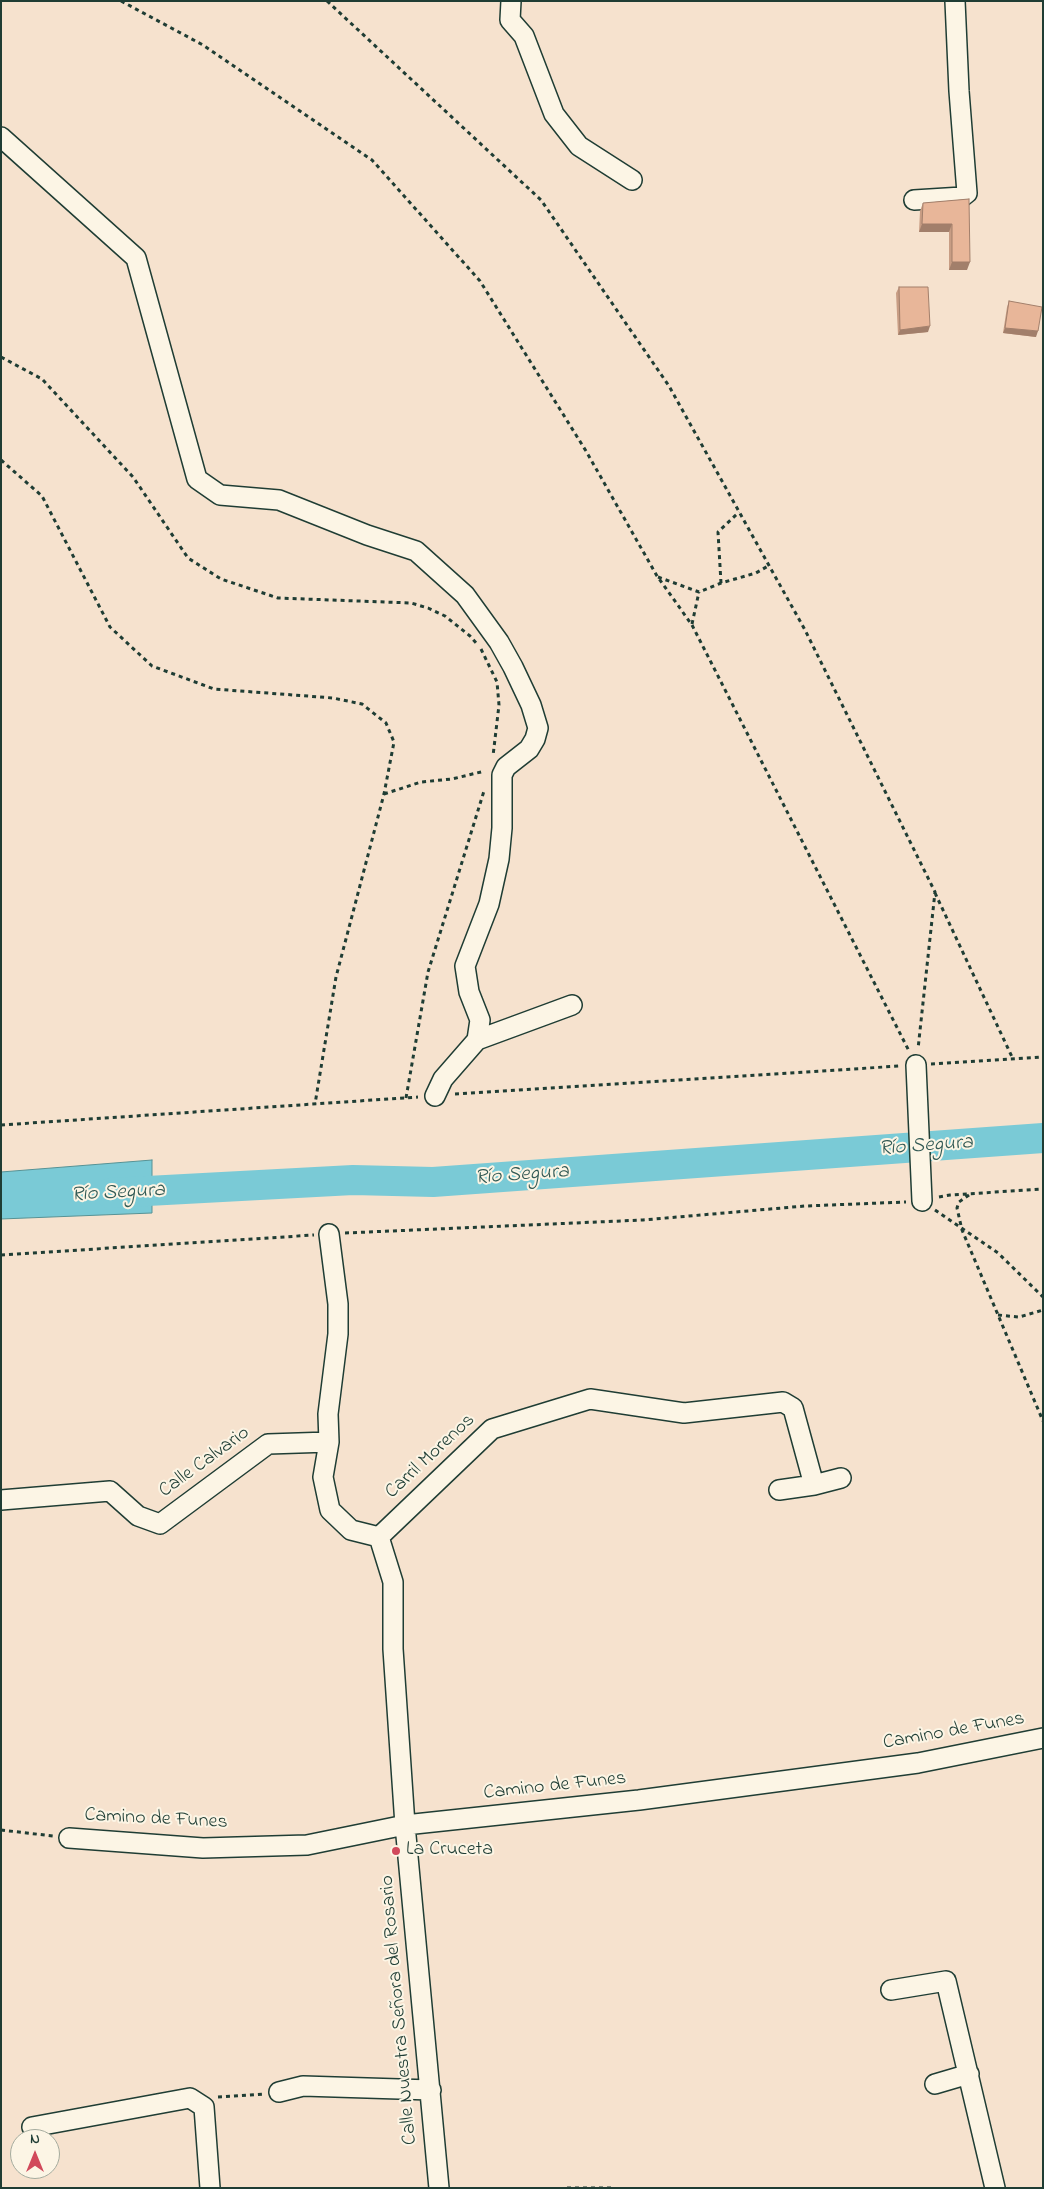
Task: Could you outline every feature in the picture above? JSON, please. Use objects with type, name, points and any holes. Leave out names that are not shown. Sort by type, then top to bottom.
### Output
[{"type":"street","points":[[511,1],[510,20],[524,36],[554,114],[579,146],[632,180]]},
{"type":"street","points":[[914,200],[962,197],[967,193],[959,91],[955,1]]},
{"type":"street","points":[[1,138],[136,258],[197,479],[220,495],[279,500],[367,535],[416,551],[465,595],[499,642],[531,705],[538,728],[535,739],[529,749],[498,769],[502,775],[502,828],[494,883],[489,904],[465,966],[469,992],[480,1020],[477,1040]]},
{"type":"street","points":[[435,1096],[443,1079],[477,1040],[572,1005]]},
{"type":"street","points":[[916,1065],[922,1201]]},
{"type":"street","points":[[329,1234],[338,1304],[338,1334],[328,1414],[329,1442],[323,1477],[330,1510],[351,1530],[379,1537]]},
{"type":"street","name":"Carril Morenos","points":[[379,1537],[492,1428],[590,1399],[684,1413],[783,1402],[793,1408],[814,1485]]},
{"type":"street","name":"Calle Calvario","points":[[1,1500],[110,1491],[138,1516],[160,1524],[268,1444],[329,1442]]},
{"type":"street","points":[[779,1490],[814,1485],[842,1478]]},
{"type":"street","name":"Calle Nuestra Señora del Rosario","points":[[379,1537],[393,1582],[393,1649],[405,1825],[431,2090],[438,2188]]},
{"type":"street","name":"Camino de Funes","points":[[69,1838],[203,1848],[307,1845],[405,1825],[639,1800],[918,1763],[1043,1738]]},
{"type":"street","points":[[891,1990],[946,1981],[995,2188]]},
{"type":"street","points":[[935,2084],[969,2074]]},
{"type":"street","points":[[279,2092],[303,2086],[431,2090]]},
{"type":"street","points":[[32,2127],[190,2098],[204,2107],[210,2188]]},
{"type":"path","points":[[121,1],[203,45],[372,160],[480,282],[586,451],[657,576],[692,625],[916,1065]]},
{"type":"path","points":[[327,1],[541,200],[669,386],[804,630],[935,892],[1013,1058]]},
{"type":"path","points":[[1,357],[42,379],[133,477],[188,558],[222,579],[278,598],[411,603],[445,616],[470,636],[480,647],[497,682],[499,705],[498,769],[487,779]]},
{"type":"path","points":[[1,460],[42,496],[110,627],[152,666],[214,689],[333,698],[362,704],[386,723],[394,742],[384,794],[336,977],[314,1104]]},
{"type":"path","points":[[721,582],[718,532],[739,512]]},
{"type":"path","points":[[657,576],[699,592],[721,582],[756,573],[768,566]]},
{"type":"path","points":[[692,625],[699,592]]},
{"type":"path","points":[[384,794],[421,782],[452,779],[498,769]]},
{"type":"path","points":[[406,1098],[428,972],[484,788]]},
{"type":"path","points":[[916,1065],[935,892]]},
{"type":"path","points":[[1,1125],[1043,1057]]},
{"type":"path","points":[[1,1255],[329,1234],[643,1220],[805,1206],[922,1201],[950,1195],[1043,1189]]},
{"type":"path","points":[[972,1193],[962,1198],[957,1208],[962,1230],[1043,1421]]},
{"type":"path","points":[[922,1201],[998,1253],[1043,1297]]},
{"type":"path","points":[[998,1315],[1019,1317],[1043,1310]]},
{"type":"path","points":[[1038,1410],[1043,1409]]},
{"type":"path","points":[[1,1830],[69,1838]]},
{"type":"path","points":[[190,2098],[240,2097],[279,2092]]},
{"type":"path","points":[[567,2188],[612,2188]]},
{"type":"water","points":[[152,1160],[152,1213],[1,1219],[1,1172]]},
{"type":"building","points":[[969,199],[970,262],[952,262],[952,224],[922,224],[923,203]]},
{"type":"building","points":[[899,287],[928,287],[930,326],[900,330]]},
{"type":"building","points":[[1009,301],[1042,307],[1038,331],[1005,328]]},
{"type":"waterway","name":"Río Segura","points":[[110,1193],[353,1180],[433,1182],[1043,1138]]},
{"type":"place","name":"La Cruceta","points":[[396,1851]]}]
